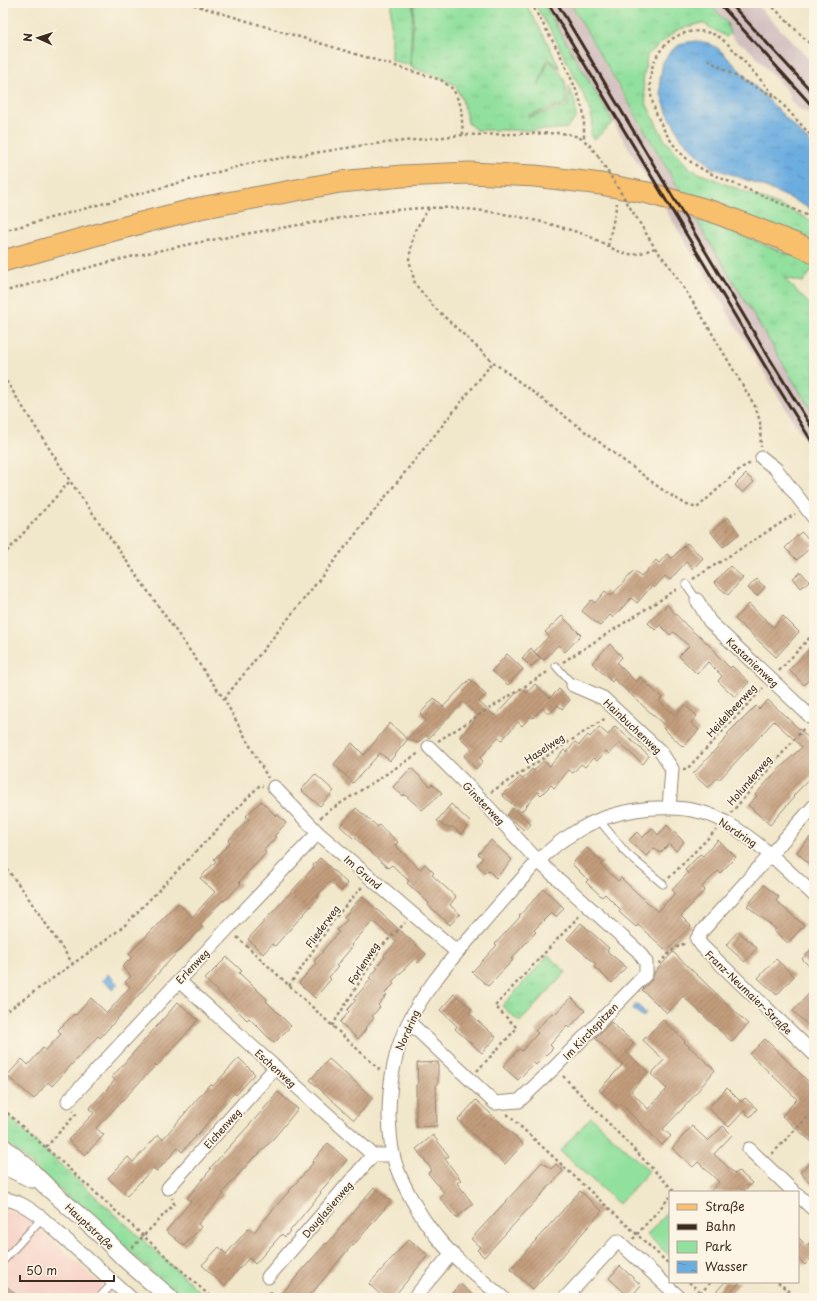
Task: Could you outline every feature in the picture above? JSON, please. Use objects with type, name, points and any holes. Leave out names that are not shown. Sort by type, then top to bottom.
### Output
[{"type":"main road","points":[[3,261],[106,232],[200,208],[340,182],[402,176],[469,173],[536,176],[601,184],[648,193],[714,212],[806,248],[814,253]]},
{"type":"street","points":[[762,458],[776,469],[814,518]]},
{"type":"street","name":"Kastanienweg","points":[[697,600],[710,622],[813,719]]},
{"type":"street","name":"Hainbuchenweg","points":[[573,685],[603,698],[661,752],[672,770]]},
{"type":"street","name":"Ginsterweg","points":[[429,747],[480,798],[538,861]]},
{"type":"street","points":[[669,808],[672,770]]},
{"type":"street","name":"Im Grund","points":[[274,787],[318,833],[457,952]]},
{"type":"street","points":[[698,939],[703,930],[769,854],[814,806]]},
{"type":"street","name":"Nordring","points":[[503,1298],[435,1236],[411,1198],[393,1155],[389,1107],[395,1059],[401,1039],[409,1022],[427,992],[457,952],[538,861],[568,836],[599,820],[636,810],[669,808],[685,809],[724,821],[749,837],[814,895]]},
{"type":"street","name":"Erlenweg","points":[[68,1101],[318,833]]},
{"type":"street","points":[[538,861],[638,951],[646,962],[646,974]]},
{"type":"street","name":"Franz-Neumaier-Straße","points":[[698,939],[702,946],[814,1054]]},
{"type":"street","name":"Im Kirchspitzen","points":[[495,1103],[518,1101],[555,1067],[646,974]]},
{"type":"street","name":"Eschenweg","points":[[179,981],[373,1155]]},
{"type":"street","points":[[409,1022],[495,1103]]},
{"type":"street","name":"Eichenweg","points":[[168,1188],[276,1067]]},
{"type":"street","name":"Hauptstraße","points":[[3,1147],[26,1166],[124,1258],[170,1298]]},
{"type":"street","points":[[749,1149],[793,1191]]},
{"type":"street","points":[[373,1155],[393,1155]]},
{"type":"street","name":"Douglasienweg","points":[[268,1277],[373,1155]]},
{"type":"street","name":"Hauptstraße","points":[[3,1165],[46,1186]]},
{"type":"street","points":[[799,1197],[814,1210]]},
{"type":"street","points":[[3,1199],[23,1204],[42,1218],[131,1298]]},
{"type":"street","points":[[565,1298],[618,1241],[680,1298]]},
{"type":"street","points":[[414,1298],[452,1253]]},
{"type":"lane","points":[[686,584],[697,600]]},
{"type":"lane","points":[[556,666],[573,685]]},
{"type":"lane","points":[[599,820],[627,854],[663,884]]},
{"type":"lane","points":[[3,1262],[42,1218]]},
{"type":"lane","points":[[99,1298],[114,1282]]},
{"type":"path","points":[[188,3],[441,80],[453,89],[461,106],[463,136]]},
{"type":"path","points":[[531,3],[560,54],[578,94],[584,114],[584,139]]},
{"type":"path","points":[[769,3],[814,48]]},
{"type":"path","points":[[814,138],[730,46],[714,34],[698,31],[689,32],[677,36],[662,47],[654,62],[650,83],[654,104],[664,129],[677,149],[690,162],[706,171],[814,219]]},
{"type":"path","points":[[708,60],[747,83],[775,97]]},
{"type":"path","points":[[3,231],[251,163],[365,145],[463,136],[561,133],[573,134],[584,139],[598,156],[655,248],[670,267],[700,313],[756,408],[760,422],[762,458],[741,468],[697,508],[687,505],[664,491],[493,362],[434,306],[415,284],[409,259],[414,232],[429,208]]},
{"type":"path","points":[[608,246],[616,203]]},
{"type":"path","points":[[3,292],[126,258],[237,234],[370,214],[429,208],[495,212],[529,219],[583,234],[630,255],[655,248]]},
{"type":"path","points":[[224,699],[493,362]]},
{"type":"path","points":[[3,376],[70,481],[224,699],[274,787]]},
{"type":"path","points":[[3,556],[70,481]]},
{"type":"path","name":"Heidelbeerweg","points":[[672,770],[687,769],[814,633]]},
{"type":"path","name":"Haselweg","points":[[480,798],[617,711]]},
{"type":"path","name":"Holunderweg","points":[[663,884],[724,821],[813,719]]},
{"type":"path","points":[[3,1014],[125,925],[260,785],[274,787]]},
{"type":"path","points":[[3,864],[23,890],[73,964]]},
{"type":"path","name":"Fliederweg","points":[[289,986],[335,918],[370,878]]},
{"type":"path","points":[[470,1079],[517,1028],[495,1006],[588,906]]},
{"type":"path","name":"Forlenweg","points":[[332,1026],[382,946],[413,914]]},
{"type":"path","points":[[228,928],[392,1080]]},
{"type":"path","points":[[646,974],[654,969],[670,952],[678,946],[698,939]]},
{"type":"path","points":[[555,1067],[673,1191]]},
{"type":"path","points":[[46,1147],[76,1114],[68,1101]]},
{"type":"path","points":[[495,1103],[669,1264]]},
{"type":"path","points":[[3,1109],[212,1298]]},
{"type":"path","points":[[764,1163],[814,1110]]},
{"type":"path","points":[[144,1237],[174,1204],[168,1188]]},
{"type":"path","points":[[625,1247],[669,1198]]},
{"type":"path","points":[[690,1283],[706,1298]]},
{"type":"path","points":[[696,1298],[710,1283]]},
{"type":"path","points":[[779,1283],[796,1298]]},
{"type":"shaded area","points":[[541,3],[569,3],[649,140],[814,415],[814,455]]},
{"type":"shaded area","points":[[709,3],[755,3],[814,64],[814,120],[807,112],[798,108],[791,101],[788,92],[746,46],[737,43],[730,34],[727,23]]},
{"type":"shaded area","points":[[3,1210],[10,1211],[28,1219],[116,1298],[3,1298]]},
{"type":"green space","points":[[391,3],[413,3],[410,65],[391,60]]},
{"type":"green space","points":[[414,3],[525,3],[544,36],[560,69],[548,58],[538,87],[549,60],[562,75],[566,89],[566,104],[529,115],[528,117],[568,106],[569,86],[575,101],[576,118],[567,128],[547,130],[476,130],[468,123],[462,99],[455,85],[442,78],[411,67]]},
{"type":"green space","points":[[534,3],[543,3],[613,122],[594,140],[590,136],[593,122],[587,102],[555,38]]},
{"type":"green space","points":[[570,3],[709,3],[727,23],[730,34],[727,37],[702,23],[677,30],[647,55],[643,82],[646,103],[664,139],[689,168],[788,209],[814,222],[814,244],[707,199],[680,191]]},
{"type":"green space","points":[[695,218],[814,264],[814,268],[803,282],[784,278],[814,309],[814,415]]},
{"type":"green space","points":[[548,956],[566,972],[520,1022],[502,1006]]},
{"type":"green space","points":[[3,1112],[207,1298],[181,1298],[3,1139]]},
{"type":"green space","points":[[591,1117],[649,1171],[619,1204],[560,1151]]},
{"type":"green space","points":[[669,1210],[669,1255],[647,1235]]},
{"type":"water","points":[[696,41],[709,43],[719,49],[814,147],[814,211],[763,186],[711,167],[682,139],[667,112],[661,94],[660,80],[663,62],[670,52],[682,43]]},
{"type":"water","points":[[108,974],[118,984],[113,989],[102,980]]},
{"type":"water","points":[[636,1004],[646,1013],[643,1017],[633,1009]]},
{"type":"building","points":[[746,474],[754,482],[743,493],[735,485]]},
{"type":"building","points":[[728,517],[739,534],[723,547],[711,532]]},
{"type":"building","points":[[801,532],[814,544],[797,560],[785,548]]},
{"type":"building","points":[[687,543],[703,558],[693,569],[686,562],[670,580],[665,576],[654,588],[652,586],[637,603],[631,598],[613,618],[610,615],[600,626],[582,611],[591,600],[595,603],[605,591],[611,596],[634,571],[641,577],[656,560],[659,563],[667,554],[672,558]]},
{"type":"building","points":[[730,566],[743,578],[728,595],[714,583]]},
{"type":"building","points":[[801,572],[809,581],[801,588],[793,578]]},
{"type":"building","points":[[756,579],[765,587],[757,596],[748,588]]},
{"type":"building","points":[[749,604],[773,627],[783,616],[799,632],[776,657],[735,619]]},
{"type":"building","points":[[667,605],[687,626],[698,636],[699,635],[717,653],[716,654],[730,668],[732,666],[749,682],[735,697],[718,681],[722,676],[708,662],[697,674],[679,656],[689,646],[674,632],[670,635],[660,625],[655,630],[648,623]]},
{"type":"building","points":[[562,616],[581,635],[565,652],[558,645],[544,660],[534,652],[549,636],[545,632]]},
{"type":"building","points":[[610,644],[622,657],[617,663],[636,682],[640,677],[662,698],[659,701],[675,715],[685,705],[697,716],[691,723],[699,730],[683,747],[663,728],[665,726],[614,679],[612,682],[592,663]]},
{"type":"building","points":[[814,644],[814,674],[804,685],[789,670]]},
{"type":"building","points":[[531,648],[540,658],[531,667],[522,658]]},
{"type":"building","points":[[507,654],[523,669],[508,685],[492,671]]},
{"type":"building","points":[[470,679],[486,695],[479,702],[495,716],[521,688],[527,693],[535,684],[550,698],[559,689],[570,700],[562,709],[558,705],[549,714],[542,708],[533,718],[531,716],[522,726],[518,722],[502,740],[498,737],[480,758],[483,761],[476,769],[464,756],[472,749],[460,737],[478,716],[463,702],[429,738],[426,735],[418,743],[408,739],[390,761],[380,753],[353,783],[334,764],[352,743],[364,755],[390,723],[407,739],[426,720],[420,714],[434,698],[443,707]]},
{"type":"building","points":[[768,700],[814,743],[814,774],[793,796],[794,797],[770,825],[748,805],[772,776],[802,747],[774,721],[719,780],[717,778],[708,788],[693,774],[729,735],[727,734],[743,718],[756,706],[759,709]]},
{"type":"building","points":[[615,726],[649,756],[643,764],[619,743],[609,754],[606,751],[597,761],[593,758],[585,767],[581,764],[573,773],[569,770],[554,788],[551,785],[541,795],[538,792],[521,812],[502,795],[520,777],[523,779],[532,769],[534,771],[543,761],[550,766],[564,750],[567,752],[575,742],[579,745],[588,735],[590,737],[599,727],[608,735]]},
{"type":"building","points":[[411,768],[430,786],[432,784],[442,793],[422,810],[404,794],[403,796],[393,787]]},
{"type":"building","points":[[315,774],[334,791],[320,806],[301,790]]},
{"type":"building","points":[[261,801],[276,816],[277,814],[286,823],[264,850],[266,853],[239,882],[241,884],[200,924],[202,927],[170,960],[100,1038],[98,1036],[52,1086],[48,1082],[34,1099],[7,1076],[22,1059],[28,1065],[43,1048],[46,1050],[61,1034],[58,1030],[74,1014],[76,1015],[91,998],[107,1013],[130,987],[125,982],[131,976],[122,967],[132,957],[129,954],[178,903],[192,917],[215,892],[200,878],[216,861],[214,859],[230,843],[228,841],[249,819],[246,816]]},
{"type":"building","points":[[451,804],[470,822],[461,834],[453,827],[445,827],[437,821]]},
{"type":"building","points":[[356,808],[378,827],[379,825],[398,842],[395,845],[420,869],[425,864],[434,873],[432,875],[456,897],[450,905],[460,914],[450,925],[428,905],[429,903],[407,883],[409,881],[392,865],[388,868],[340,826]]},
{"type":"building","points":[[513,808],[531,824],[525,831],[507,815]]},
{"type":"building","points":[[667,825],[684,842],[676,851],[669,844],[660,853],[654,848],[646,856],[629,840],[637,832],[642,838],[652,828],[658,835]]},
{"type":"building","points":[[814,833],[814,869],[797,852]]},
{"type":"building","points":[[491,840],[512,860],[496,878],[488,870],[485,873],[477,865],[483,858],[478,854]]},
{"type":"building","points":[[718,840],[736,857],[720,873],[718,871],[702,887],[705,890],[681,916],[691,926],[667,951],[638,925],[636,927],[619,912],[621,910],[605,894],[602,897],[586,882],[588,880],[572,864],[587,848],[603,863],[601,865],[618,881],[621,878],[658,912],[675,893],[672,890],[688,873],[685,870],[700,854],[703,856]]},
{"type":"building","points":[[320,858],[348,884],[341,891],[330,882],[317,896],[319,897],[275,946],[272,944],[263,954],[248,939],[314,867],[313,865]]},
{"type":"building","points":[[764,885],[779,897],[776,901],[804,925],[788,943],[774,931],[776,929],[747,906]]},
{"type":"building","points":[[544,889],[564,908],[556,917],[551,913],[534,930],[536,932],[511,959],[513,960],[488,986],[472,972]]},
{"type":"building","points":[[362,896],[426,954],[418,963],[414,959],[392,982],[394,984],[385,993],[387,995],[378,1005],[380,1007],[372,1016],[374,1018],[358,1039],[340,1022],[349,1012],[347,1010],[356,1000],[354,999],[371,979],[369,978],[378,968],[376,967],[385,957],[384,955],[396,942],[373,921],[351,945],[353,946],[329,977],[331,979],[315,998],[299,983],[316,963],[314,961],[339,932],[337,930],[347,920],[344,917]]},
{"type":"building","points":[[581,923],[609,948],[607,951],[626,967],[612,983],[594,967],[596,964],[567,939]]},
{"type":"building","points":[[738,931],[757,948],[745,962],[726,945]]},
{"type":"building","points":[[814,946],[814,971],[802,959]]},
{"type":"building","points":[[673,952],[748,1024],[732,1042],[683,996],[667,1013],[642,990],[652,980],[654,973]]},
{"type":"building","points":[[227,957],[242,971],[239,973],[267,999],[266,1001],[291,1026],[274,1043],[249,1018],[247,1020],[205,979]]},
{"type":"building","points":[[776,959],[794,976],[777,995],[758,978]]},
{"type":"building","points":[[814,988],[814,1031],[793,1011]]},
{"type":"building","points":[[454,994],[472,1009],[469,1013],[496,1037],[482,1053],[455,1029],[457,1026],[440,1010]]},
{"type":"building","points":[[571,997],[585,1011],[569,1028],[567,1026],[550,1045],[553,1048],[536,1065],[534,1063],[518,1080],[503,1067],[519,1049],[522,1051],[538,1033],[535,1031],[552,1013],[554,1015]]},
{"type":"building","points":[[178,1002],[198,1020],[157,1066],[156,1065],[96,1128],[104,1135],[85,1155],[68,1140],[94,1113],[89,1109],[115,1080],[112,1077]]},
{"type":"building","points":[[663,1020],[685,1041],[684,1042],[715,1070],[688,1103],[663,1129],[671,1136],[662,1145],[620,1103],[617,1106],[599,1090],[623,1064],[595,1038],[611,1022],[634,1043],[626,1052],[648,1072],[631,1091],[648,1109],[667,1089],[651,1074],[664,1060],[643,1040]]},
{"type":"building","points":[[765,1039],[814,1087],[814,1144],[782,1116],[797,1099],[750,1054]]},
{"type":"building","points":[[239,1058],[255,1074],[236,1095],[234,1093],[182,1152],[178,1148],[157,1171],[153,1168],[127,1196],[108,1178],[128,1157],[133,1162],[158,1135],[163,1139],[210,1084],[213,1086]]},
{"type":"building","points":[[329,1059],[373,1098],[354,1120],[310,1080]]},
{"type":"building","points":[[438,1062],[438,1084],[436,1084],[437,1126],[416,1127],[416,1085],[418,1085],[417,1063]]},
{"type":"building","points":[[727,1088],[741,1102],[745,1098],[757,1109],[750,1117],[744,1111],[729,1127],[708,1108]]},
{"type":"building","points":[[278,1092],[298,1109],[273,1139],[256,1157],[255,1156],[222,1193],[224,1194],[198,1224],[201,1227],[184,1246],[166,1231],[191,1201],[187,1198],[211,1169],[210,1168]]},
{"type":"building","points":[[476,1100],[523,1144],[505,1164],[458,1120]]},
{"type":"building","points":[[692,1126],[708,1141],[723,1126],[732,1135],[714,1154],[735,1174],[739,1171],[752,1183],[744,1191],[711,1191],[719,1182],[698,1162],[693,1167],[672,1148]]},
{"type":"building","points":[[433,1135],[449,1156],[445,1159],[461,1180],[457,1183],[473,1204],[456,1218],[440,1198],[445,1194],[428,1173],[432,1170],[416,1149]]},
{"type":"building","points":[[328,1143],[347,1160],[285,1237],[282,1234],[255,1264],[249,1258],[224,1286],[202,1265],[219,1247],[226,1254],[249,1228],[254,1232],[313,1163],[312,1162]]},
{"type":"building","points":[[814,1159],[814,1187],[800,1172]]},
{"type":"building","points":[[542,1162],[551,1169],[556,1164],[563,1171],[484,1257],[477,1250],[480,1247],[471,1239]]},
{"type":"building","points":[[374,1187],[391,1201],[353,1246],[352,1245],[308,1298],[278,1298],[326,1243],[327,1244]]},
{"type":"building","points":[[580,1191],[602,1211],[533,1289],[510,1269]]},
{"type":"building","points":[[814,1237],[814,1255],[805,1265],[799,1259],[799,1238],[807,1246]]},
{"type":"building","points":[[409,1239],[428,1255],[393,1298],[384,1298],[369,1284]]},
{"type":"building","points":[[620,1266],[641,1285],[630,1298],[609,1278]]},
{"type":"building","points":[[3,1283],[20,1298],[3,1298]]},
{"type":"building","points":[[724,1283],[739,1283],[725,1298],[720,1298],[715,1293]]},
{"type":"building","points":[[460,1284],[476,1298],[448,1298]]},
{"type":"railway","points":[[548,3],[777,386],[814,445]]},
{"type":"railway","points":[[557,3],[814,431]]},
{"type":"railway","points":[[719,3],[814,108]]},
{"type":"railway","points":[[730,3],[814,94]]}]
